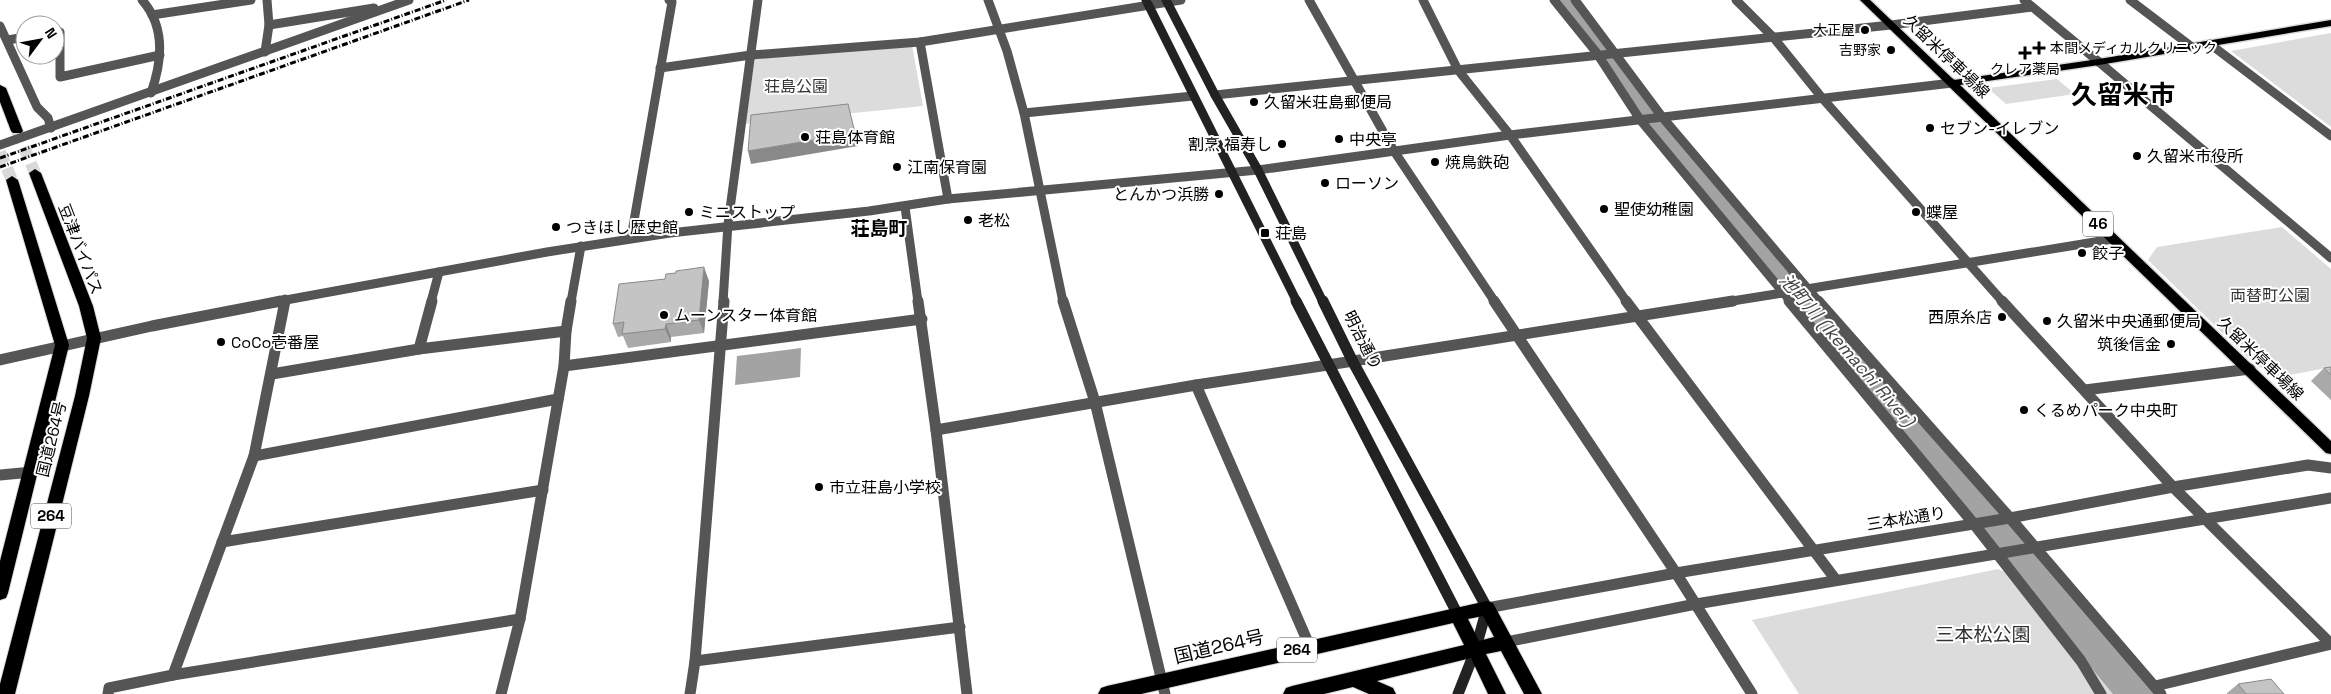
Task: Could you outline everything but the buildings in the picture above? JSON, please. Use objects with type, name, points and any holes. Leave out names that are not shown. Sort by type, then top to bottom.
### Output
[{"type":"highway","points":[[0,88],[17,131]]},
{"type":"highway","name":"豆津バイパス","points":[[34,173],[86,306],[94,338]]},
{"type":"highway","points":[[12,180],[62,345]]},
{"type":"highway","name":"国道264号","points":[[6,694],[82,396],[94,338]]},
{"type":"highway","name":"国道264号","points":[[0,593],[32,472],[62,345]]},
{"type":"highway","name":"国道264号","points":[[1107,694],[1163,687],[1310,647],[1487,608]]},
{"type":"highway","name":"明治通り","points":[[1487,608],[1533,694]]},
{"type":"highway","points":[[1458,615],[1497,694]]},
{"type":"highway","points":[[1292,694],[1476,651],[1506,642]]},
{"type":"highway","points":[[1354,680],[1387,694]]},
{"type":"main road","name":"久留米停車場線","points":[[1865,0],[2331,449]]},
{"type":"main road","name":"明治通り","points":[[1167,1],[1215,95],[1258,170],[1353,362],[1487,608]]},
{"type":"main road","points":[[1148,3],[1328,365],[1458,615]]},
{"type":"main road","points":[[1952,83],[2099,62],[2331,23]]},
{"type":"main road","points":[[1458,694],[1476,651],[1487,608]]},
{"type":"street","points":[[142,0],[152,15],[160,39],[160,64],[150,93]]},
{"type":"street","points":[[152,15],[251,0]]},
{"type":"street","points":[[265,52],[269,25],[267,0]]},
{"type":"street","points":[[631,238],[672,2],[669,0]]},
{"type":"street","points":[[690,694],[695,661],[721,346],[728,224],[758,0]]},
{"type":"street","points":[[988,0],[1007,51],[1024,113],[1062,298],[1095,402],[1163,687]]},
{"type":"street","points":[[660,68],[751,55],[920,42],[999,31],[1148,3],[1182,0]]},
{"type":"street","points":[[1309,0],[1394,151],[1676,573],[1752,694]]},
{"type":"street","points":[[1424,0],[1458,70],[1510,135],[1637,316],[1836,580]]},
{"type":"street","points":[[1554,0],[1598,56],[1641,120],[1974,524],[2081,661],[2101,694]]},
{"type":"street","points":[[1575,0],[1617,53],[1664,118],[1807,288],[2035,546],[2158,690],[2331,644]]},
{"type":"street","points":[[1736,0],[1773,37],[1823,99],[1966,262],[2173,488],[2331,644]]},
{"type":"street","points":[[2024,0],[2331,258]]},
{"type":"street","points":[[2130,0],[2192,47]]},
{"type":"street","points":[[269,25],[404,1]]},
{"type":"street","points":[[0,145],[404,1]]},
{"type":"street","points":[[1215,95],[1891,25],[2032,6]]},
{"type":"street","points":[[0,26],[37,107],[48,118],[51,128]]},
{"type":"street","points":[[8,40],[15,39]]},
{"type":"street","points":[[920,42],[948,199]]},
{"type":"street","points":[[2210,44],[2331,136]]},
{"type":"street","points":[[60,65],[60,76],[160,55]]},
{"type":"street","points":[[0,360],[94,338],[285,299],[581,246],[728,224],[905,207],[948,199],[1258,170],[1510,135],[1952,83]]},
{"type":"street","points":[[1024,113],[1194,96]]},
{"type":"street","points":[[905,207],[922,319],[968,694]]},
{"type":"street","points":[[936,430],[1196,384],[1353,362],[2113,239]]},
{"type":"street","points":[[501,694],[520,618],[543,490],[564,366],[566,331],[581,246]]},
{"type":"street","points":[[420,349],[439,272]]},
{"type":"street","points":[[173,675],[254,456],[272,374],[285,299]]},
{"type":"street","points":[[564,366],[922,319]]},
{"type":"street","points":[[272,374],[420,349],[566,331]]},
{"type":"street","points":[[2085,390],[2250,369]]},
{"type":"street","points":[[1196,384],[1310,647]]},
{"type":"street","points":[[254,456],[558,399]]},
{"type":"street","name":"三本松通り","points":[[1487,608],[1676,573],[2010,518],[2308,465],[2331,468]]},
{"type":"street","points":[[0,475],[32,472]]},
{"type":"street","points":[[222,542],[543,490]]},
{"type":"street","points":[[1506,642],[1696,604],[2331,498]]},
{"type":"street","points":[[108,694],[109,688],[173,675],[520,618]]},
{"type":"street","points":[[695,661],[960,627]]},
{"type":"green space","points":[[2331,33],[2331,127],[2231,51]]},
{"type":"green space","name":"荘島公園","points":[[912,45],[923,106],[745,124],[755,58]]},
{"type":"green space","points":[[2057,79],[2075,94],[2006,104],[1988,88]]},
{"type":"green space","name":"両替町公園","points":[[2282,227],[2331,269],[2331,367],[2274,378],[2248,358],[2148,260],[2157,247]]},
{"type":"green space","name":"三本松公園","points":[[1998,569],[2010,574],[2125,694],[1799,694],[1752,620]]},
{"type":"shaded area","points":[[801,348],[800,377],[735,385],[737,356]]},
{"type":"waterway","name":"池町川 (Ikemachi River)","points":[[1564,0],[1643,105],[1804,304],[1975,496],[2055,597],[2137,694]]},
{"type":"tunnel","points":[[17,131],[35,173]]},
{"type":"tunnel","points":[[0,152],[12,180]]},
{"type":"railway","points":[[0,158],[446,0]]},
{"type":"railway","points":[[0,167],[469,0]]},
{"type":"place","name":"大正屋","points":[[1865,30]]},
{"type":"place","name":"本間メディカルクリニック","points":[[2039,48]]},
{"type":"place","name":"吉野家","points":[[1891,50]]},
{"type":"place","name":"クレア薬局","points":[[2025,53]]},
{"type":"place","name":"久留米荘島郵便局","points":[[1254,102]]},
{"type":"place","name":"セブン-イレブン","points":[[1930,128]]},
{"type":"place","name":"荘島体育館","points":[[805,137]]},
{"type":"place","name":"中央亭","points":[[1339,139]]},
{"type":"place","name":"割烹 福寿し","points":[[1282,144]]},
{"type":"place","name":"久留米市役所","points":[[2137,156]]},
{"type":"place","name":"焼鳥鉄砲","points":[[1435,162]]},
{"type":"place","name":"江南保育園","points":[[897,167]]},
{"type":"place","name":"ローソン","points":[[1325,183]]},
{"type":"place","name":"とんかつ浜勝","points":[[1219,194]]},
{"type":"place","name":"聖使幼稚園","points":[[1604,209]]},
{"type":"place","name":"ミニストップ","points":[[689,212]]},
{"type":"place","name":"蝶屋","points":[[1916,212]]},
{"type":"place","name":"老松","points":[[968,220]]},
{"type":"place","name":"つきほし歴史館","points":[[556,227]]},
{"type":"place","name":"荘島","points":[[1265,233]]},
{"type":"place","name":"餃子","points":[[2082,253]]},
{"type":"place","name":"ムーンスター体育館","points":[[664,315]]},
{"type":"place","name":"西原糸店","points":[[2002,317]]},
{"type":"place","name":"久留米中央通郵便局","points":[[2047,321]]},
{"type":"place","name":"CoCo壱番屋","points":[[221,342]]},
{"type":"place","name":"筑後信金","points":[[2171,344]]},
{"type":"place","name":"くるめパーク中央町","points":[[2024,410]]},
{"type":"place","name":"市立荘島小学校","points":[[819,487]]},
{"type":"district","name":"久留米市","points":[[2123,95]]},
{"type":"district","name":"荘島町","points":[[879,228]]}]
